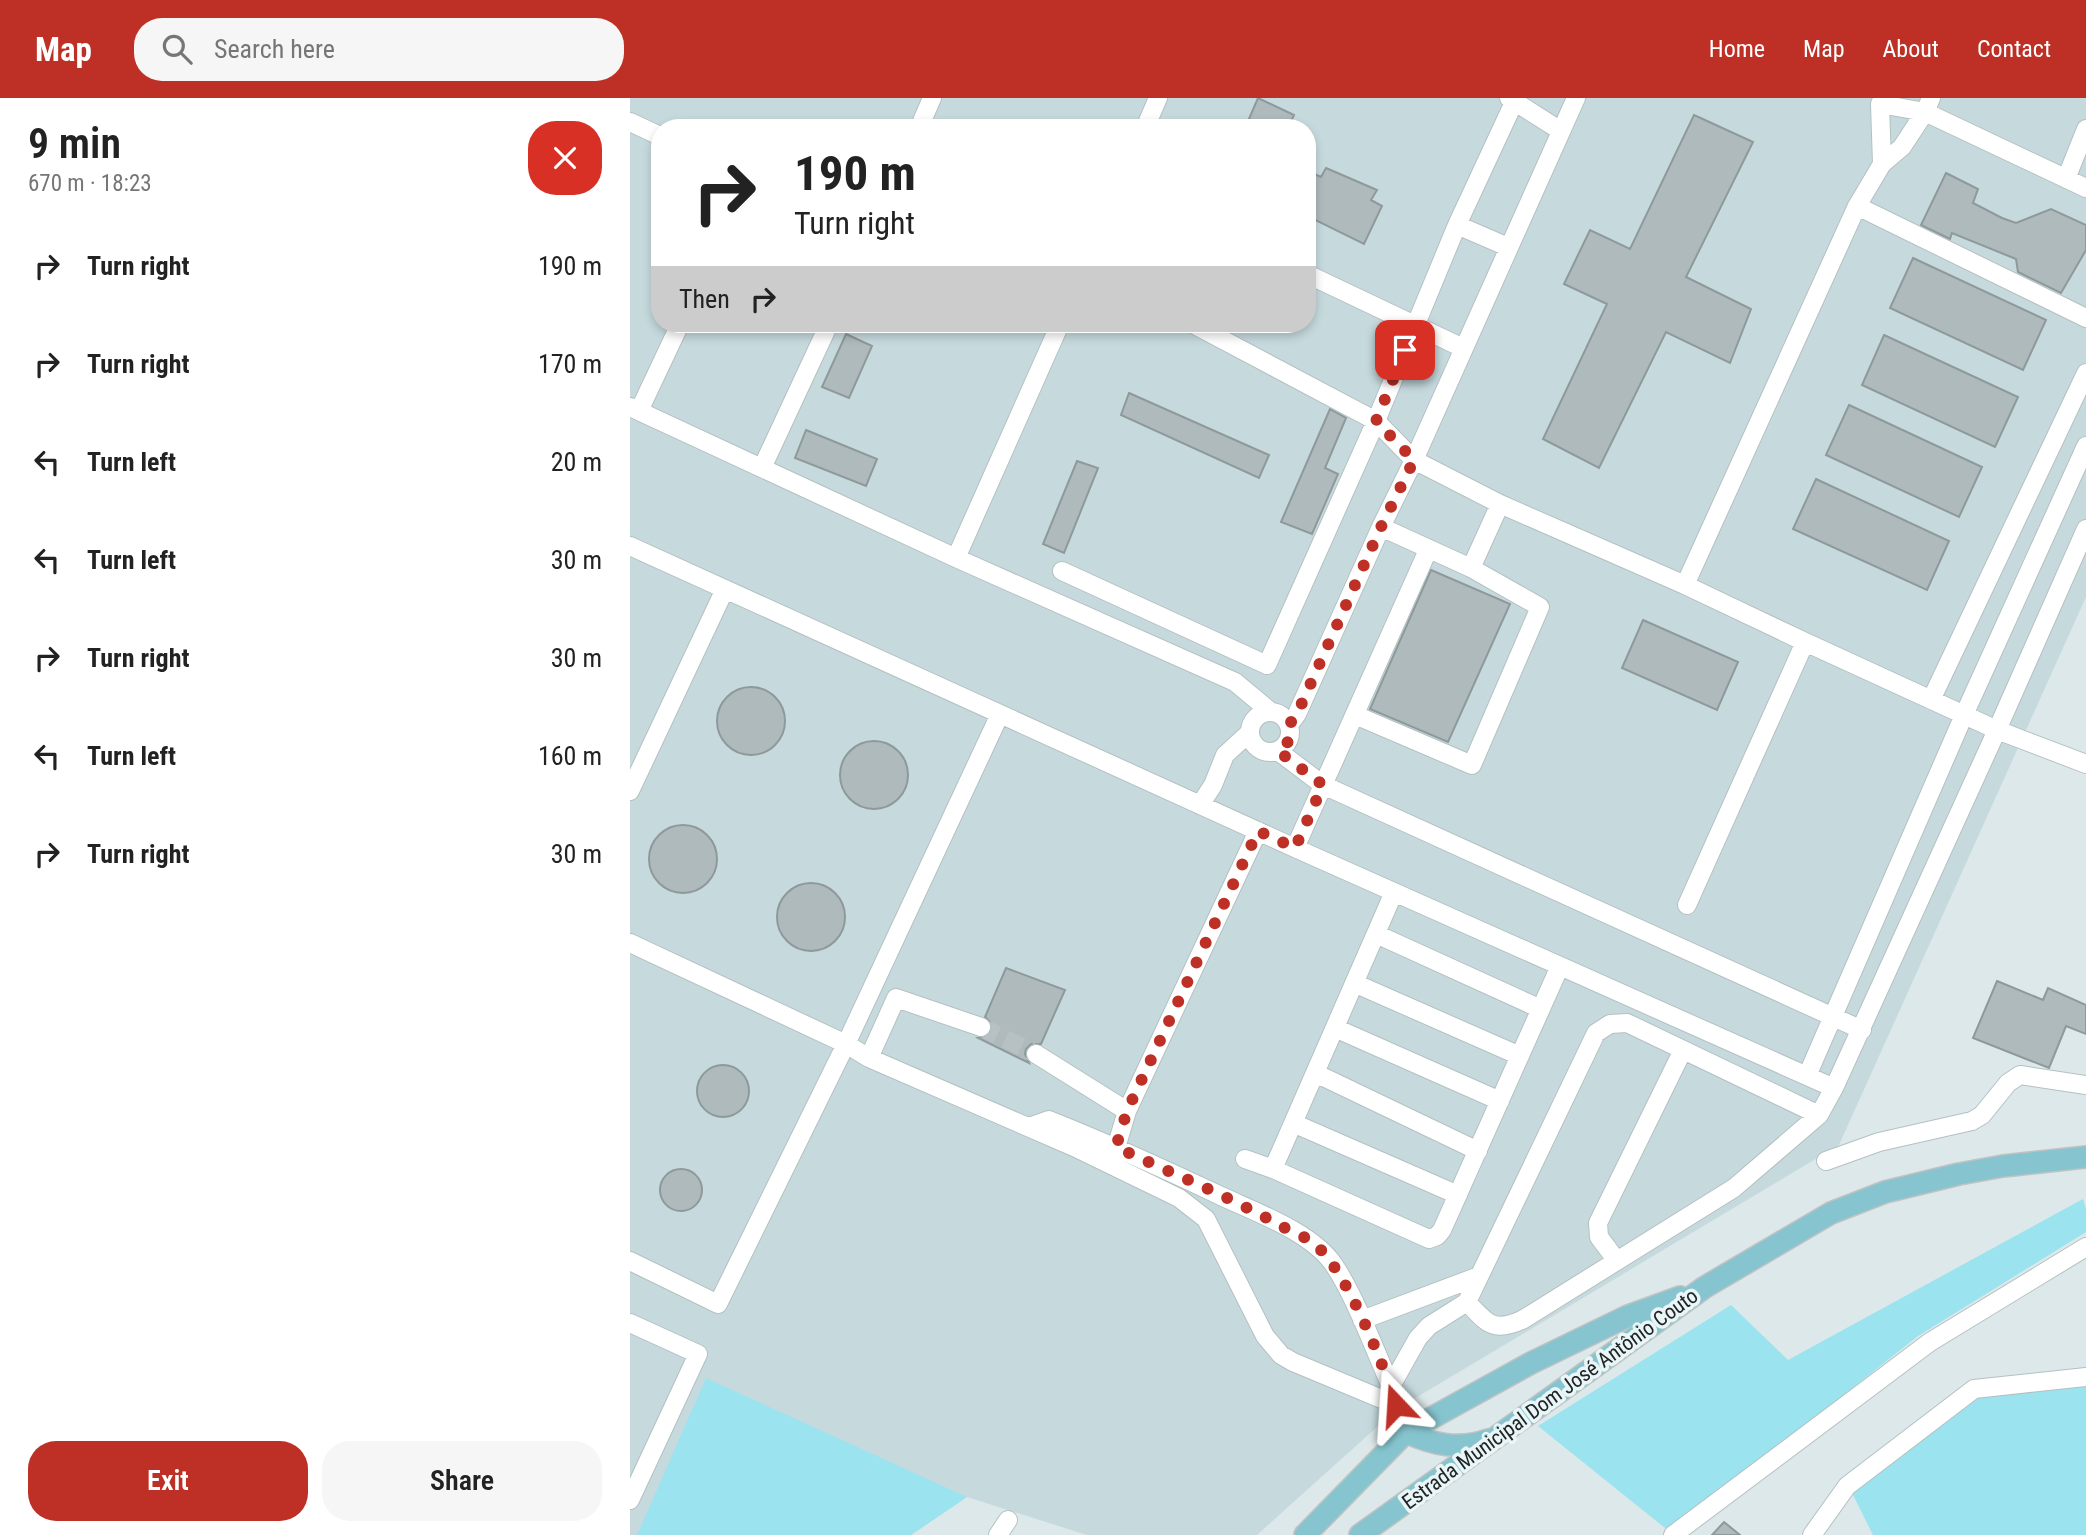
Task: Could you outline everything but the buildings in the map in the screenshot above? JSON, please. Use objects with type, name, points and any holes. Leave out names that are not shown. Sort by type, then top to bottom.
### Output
[{"type":"main road","name":"Estrada Municipal Dom José Antônio Couto","points":[[1360,1535],[1704,1287],[1831,1213],[1885,1192],[2003,1166],[2086,1157]]},
{"type":"main road","name":"Estrada Municipal Dom José Antônio Couto","points":[[1305,1535],[1406,1432],[1531,1363],[1628,1316],[1704,1287]]},
{"type":"main road","points":[[1441,1411],[1441,1432],[1451,1446]]},
{"type":"main road","points":[[1406,1432],[1435,1444],[1451,1446],[1475,1445],[1499,1437]]},
{"type":"street","points":[[923,119],[932,98]]},
{"type":"street","points":[[1150,119],[1158,98]]},
{"type":"street","points":[[1250,732],[1251,740],[1262,751],[1270,753],[1278,751],[1289,741],[1289,725],[1297,714],[1414,460],[1576,98]]},
{"type":"street","points":[[1062,571],[1267,665],[1376,421],[1414,326],[1513,99],[1561,131]]},
{"type":"street","points":[[1882,164],[1882,101],[1928,105],[2086,188]]},
{"type":"street","points":[[1685,585],[1857,206],[1882,164],[1902,146],[1928,105]]},
{"type":"street","points":[[630,122],[651,131]]},
{"type":"street","points":[[2066,179],[2086,129]]},
{"type":"street","points":[[1881,139],[1902,146]]},
{"type":"street","points":[[1857,206],[2086,318]]},
{"type":"street","points":[[1457,225],[1508,247]]},
{"type":"street","points":[[1316,278],[1463,348]]},
{"type":"street","points":[[675,333],[634,409],[956,558],[1235,682],[1271,712],[1279,714],[1289,725]]},
{"type":"street","points":[[762,468],[825,333]]},
{"type":"street","points":[[956,558],[1056,333]]},
{"type":"street","points":[[1210,333],[1376,421],[1414,460],[1500,504],[1685,585],[1997,730],[2086,764]]},
{"type":"street","points":[[1931,700],[2086,373]]},
{"type":"street","points":[[1807,1076],[1964,715],[2086,446]]},
{"type":"street","points":[[1471,568],[1500,504]]},
{"type":"street","points":[[1354,715],[1472,765],[1539,607],[1471,568],[1381,527]]},
{"type":"street","points":[[1467,1302],[1487,1323],[1498,1327],[1522,1320],[1734,1188],[1819,1115],[1862,1030],[2086,529]]},
{"type":"street","points":[[630,546],[1295,848],[1834,1088]]},
{"type":"street","points":[[1295,848],[1428,550]]},
{"type":"street","points":[[630,791],[724,589]]},
{"type":"street","points":[[1687,905],[1805,642]]},
{"type":"street","points":[[1200,805],[1213,785],[1225,755],[1250,732],[1256,718],[1271,712]]},
{"type":"street","points":[[630,1261],[718,1304],[846,1044],[1000,714]]},
{"type":"street","points":[[1278,751],[1323,785],[1862,1030]]},
{"type":"street","points":[[1111,1165],[1127,1111],[1258,831]]},
{"type":"street","points":[[1273,1169],[1394,892]]},
{"type":"street","points":[[1376,934],[1541,1009]]},
{"type":"street","points":[[630,943],[846,1044],[869,1058],[1029,1127],[1180,1198],[1206,1219],[1265,1336],[1281,1355],[1396,1405]]},
{"type":"street","points":[[1245,1159],[1429,1239],[1437,1236],[1458,1195],[1560,966]]},
{"type":"street","points":[[1354,983],[1520,1056]]},
{"type":"street","points":[[869,1058],[896,998],[981,1027]]},
{"type":"street","points":[[1391,1386],[1429,1326],[1467,1302],[1596,1033],[1610,1024],[1627,1024],[1819,1115]]},
{"type":"street","points":[[1335,1028],[1500,1101]]},
{"type":"street","points":[[1617,1261],[1599,1237],[1598,1223],[1683,1051]]},
{"type":"street","points":[[1036,1054],[1127,1111]]},
{"type":"street","points":[[1315,1073],[1478,1151]]},
{"type":"street","points":[[1826,1161],[1879,1142],[1972,1121],[1982,1115],[2008,1083],[2020,1075],[2086,1086]]},
{"type":"street","points":[[1029,1127],[1049,1120],[1116,1147],[1268,1218],[1317,1245],[1334,1264],[1362,1320],[1391,1386],[1406,1432]]},
{"type":"street","points":[[1293,1123],[1458,1195]]},
{"type":"street","points":[[1672,1535],[1930,1342],[2086,1247]]},
{"type":"street","points":[[1362,1320],[1479,1276]]},
{"type":"street","points":[[630,1323],[698,1354],[630,1500]]},
{"type":"street","points":[[1812,1535],[1847,1486],[1974,1389],[2086,1377]]},
{"type":"street","points":[[998,1535],[1008,1520]]},
{"type":"shaded area","points":[[630,98],[2086,98],[2086,597],[1839,1145],[1397,1409],[1257,1535],[1087,1535],[967,1497],[911,1535],[630,1535]]},
{"type":"shaded area","points":[[2083,1199],[2086,1232],[1918,1336],[1670,1532],[1538,1426],[1731,1305],[1788,1360]]},
{"type":"shaded area","points":[[706,1378],[967,1497],[911,1535],[637,1535]]},
{"type":"shaded area","points":[[2086,1382],[2086,1535],[1873,1535],[1851,1491],[1977,1394]]},
{"type":"tunnel","points":[[981,1027],[1036,1054]]},
{"type":"route","points":[[1396,1405],[1391,1386],[1362,1320],[1334,1264],[1317,1245],[1268,1218],[1116,1147],[1127,1111],[1258,831],[1295,848],[1323,785],[1278,751],[1289,741],[1289,725],[1297,714],[1414,460],[1376,421],[1405,350]]}]
